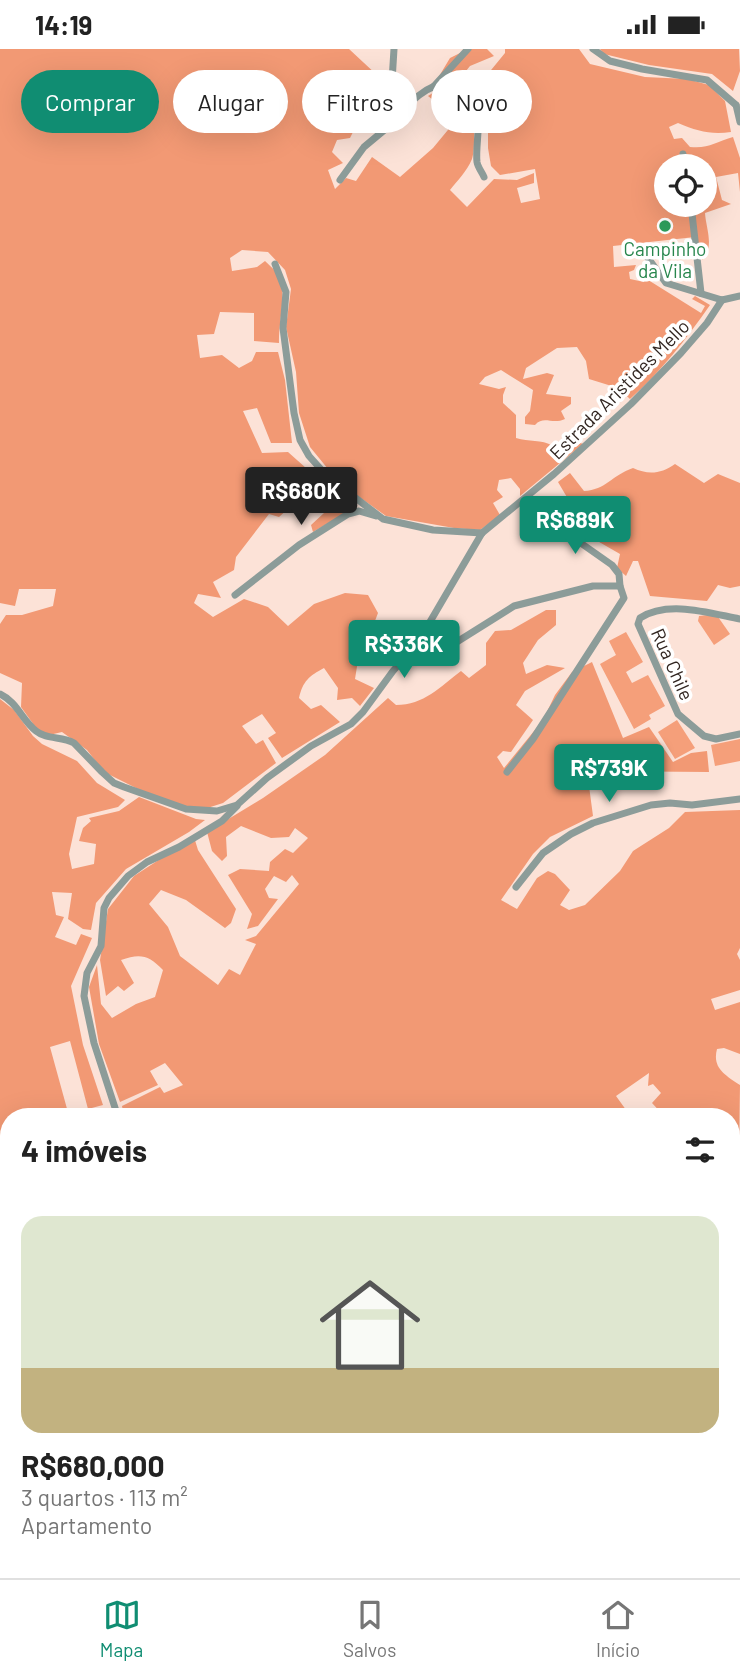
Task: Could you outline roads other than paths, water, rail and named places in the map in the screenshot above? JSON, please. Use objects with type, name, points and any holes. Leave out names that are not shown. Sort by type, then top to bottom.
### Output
[{"type":"street","points":[[393,70],[394,49]]},
{"type":"street","points":[[448,70],[467,49]]},
{"type":"street","points":[[593,49],[611,61],[707,80],[738,102],[740,122]]},
{"type":"street","points":[[340,180],[364,148],[381,133]]},
{"type":"street","points":[[479,133],[477,160],[484,177]]},
{"type":"street","points":[[693,217],[701,293]]},
{"type":"street","points":[[643,251],[666,283],[722,300],[740,296]]},
{"type":"street","points":[[275,264],[286,292],[283,328],[285,353],[300,440],[309,456],[327,476],[383,519]]},
{"type":"street","name":"Estrada Aristides Mello","points":[[115,1108],[94,1043],[84,996],[87,973],[102,942],[104,908],[109,898],[128,876],[147,862],[179,847],[222,821],[267,778],[311,746],[351,724],[417,644],[482,533],[524,500],[621,413],[681,353],[707,323],[722,300]]},
{"type":"street","points":[[507,772],[533,739],[624,598],[619,574],[612,565],[538,513],[524,500]]},
{"type":"street","points":[[235,595],[299,545],[353,511],[433,530],[482,533]]},
{"type":"street","points":[[417,644],[429,655],[436,655],[514,606],[593,586],[620,586]]},
{"type":"street","name":"Rua Chile","points":[[740,619],[684,609],[657,610],[640,618],[638,624],[678,714],[704,736],[716,739],[740,734]]},
{"type":"street","points":[[0,694],[12,702],[35,731],[44,737],[74,743],[114,783],[186,810],[218,811],[237,805]]},
{"type":"street","points":[[516,887],[543,853],[593,823],[651,806],[670,803],[692,805],[740,799]]},
{"type":"place","name":"Campinho da Vila","points":[[665,226]]}]
